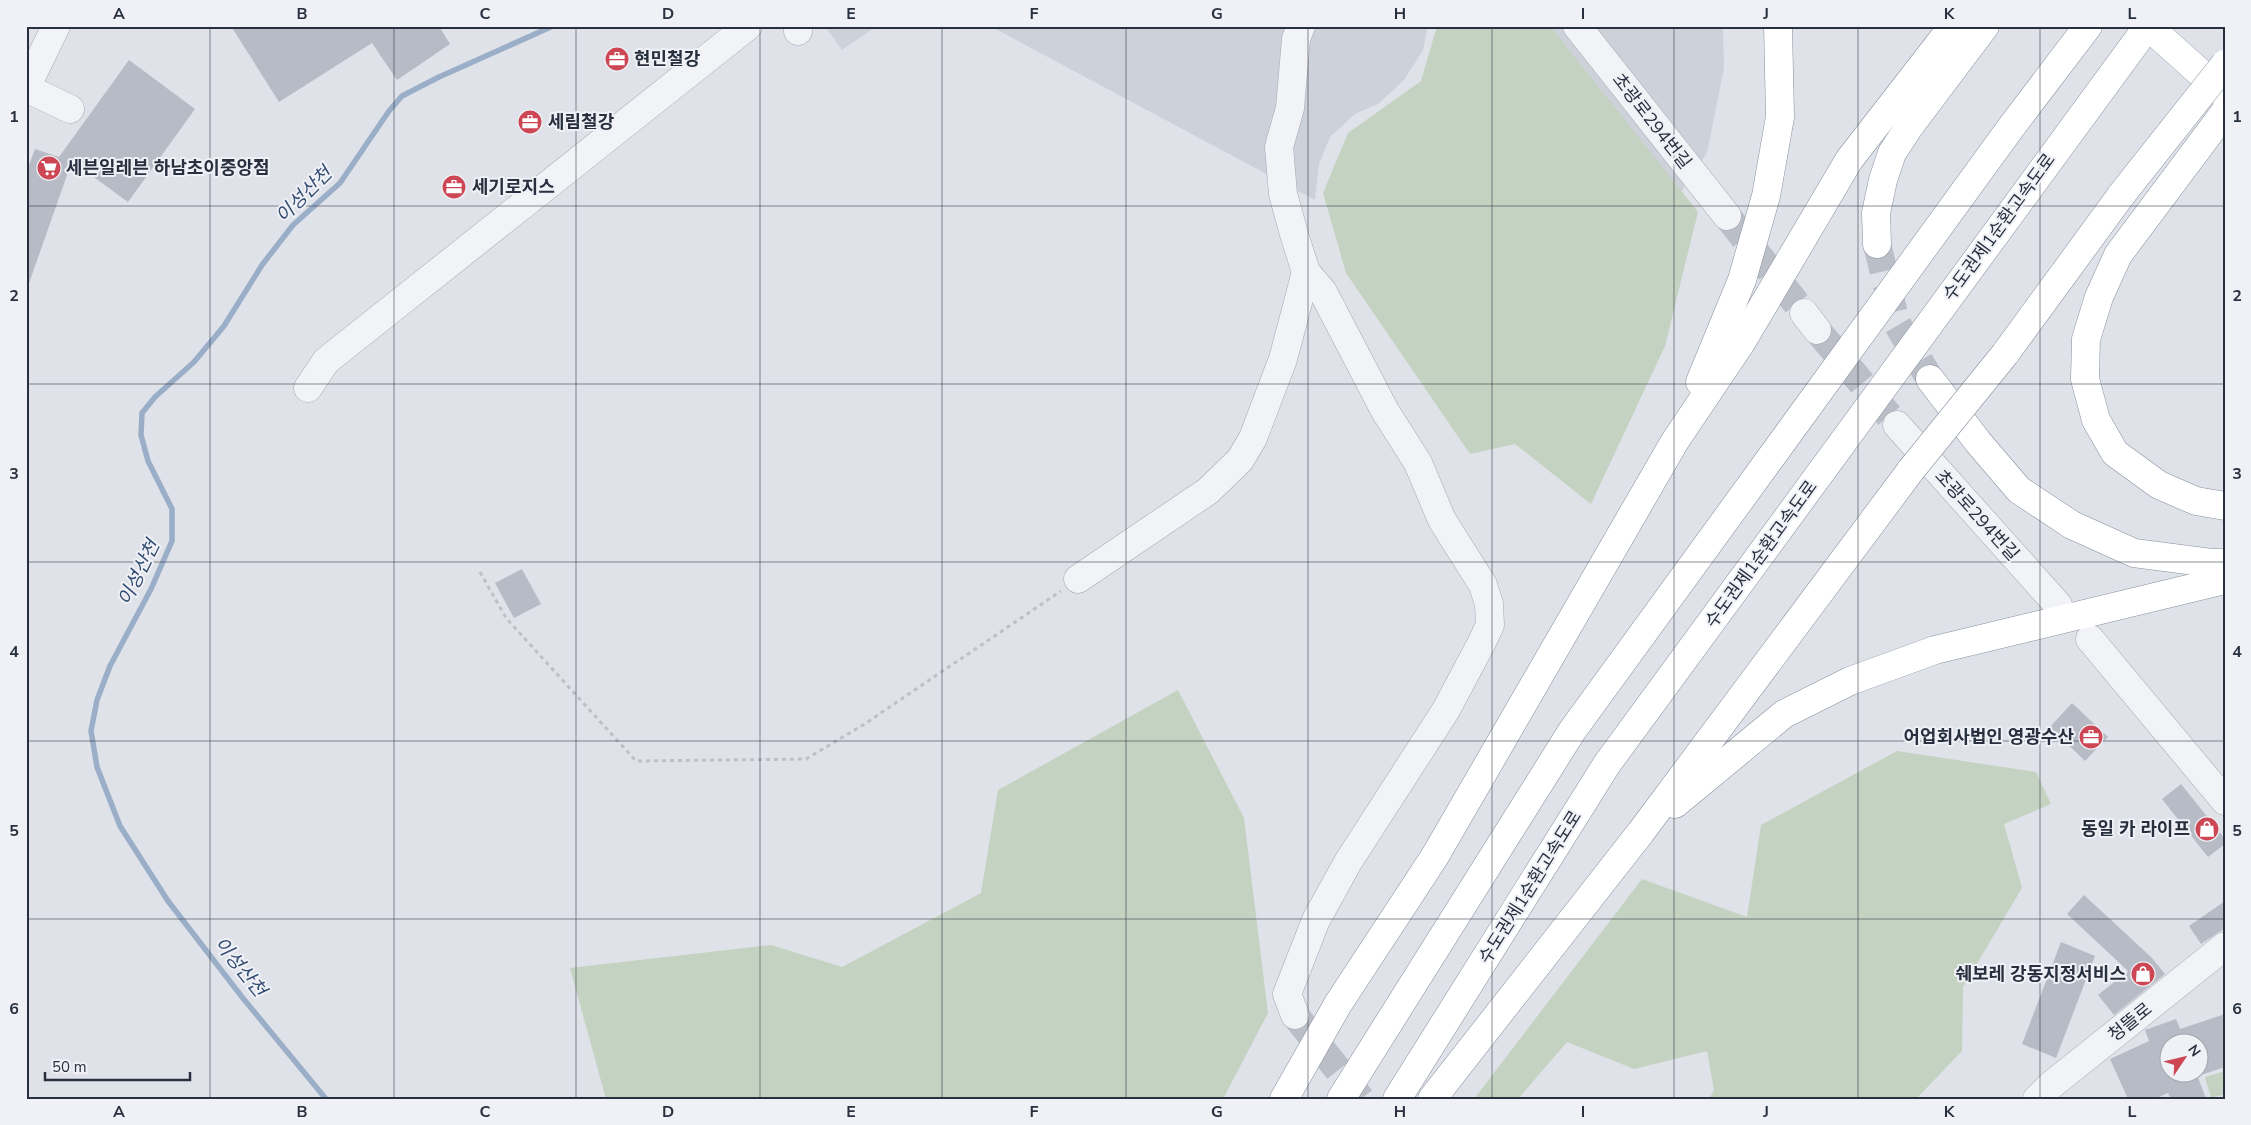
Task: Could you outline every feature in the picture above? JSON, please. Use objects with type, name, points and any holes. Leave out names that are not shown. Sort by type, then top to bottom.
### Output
[{"type":"main road","points":[[1676,442],[1742,280],[1766,196],[1780,117],[1778,26]]},
{"type":"main road","points":[[1284,1099],[1338,1004],[1456,822],[1676,442],[1741,343],[1849,160],[1956,36],[1985,26]]},
{"type":"main road","points":[[1341,1099],[1572,731],[2012,126],[2088,26]]},
{"type":"main road","points":[[2148,26],[2224,92]]},
{"type":"main road","name":"수도권제1순환고속도로","points":[[1397,1099],[1607,764],[2148,26]]},
{"type":"main road","points":[[1877,244],[1876,213],[1883,180],[1892,153],[1909,126],[1956,36]]},
{"type":"main road","points":[[1432,1099],[1640,832],[1911,470],[2004,354],[2122,194],[2224,92]]},
{"type":"main road","points":[[2224,92],[2147,214],[2118,255],[2099,297],[2086,339],[2085,379],[2096,420],[2115,453],[2159,485],[2196,501],[2225,506]]},
{"type":"main road","points":[[1930,379],[1978,442],[2019,490],[2072,525],[2134,553],[2211,563],[2225,563]]},
{"type":"main road","points":[[1640,832],[1784,714],[1850,681],[1935,650],[2225,580]]},
{"type":"street","points":[[56,26],[26,88],[70,109]]},
{"type":"street","points":[[308,388],[326,361],[748,26]]},
{"type":"street","points":[[1295,1015],[1287,994],[1316,920],[1352,854],[1446,710],[1490,625],[1489,604],[1483,584],[1442,520],[1418,463],[1385,411],[1323,292],[1306,272],[1283,194],[1279,147],[1290,108],[1296,39],[1301,26]]},
{"type":"street","name":"초광로294번길","points":[[1576,26],[1727,216]]},
{"type":"street","points":[[1078,579],[1208,491],[1240,460],[1253,438],[1283,359],[1306,272]]},
{"type":"street","name":"초광로294번길","points":[[1897,426],[2058,605]]},
{"type":"street","points":[[2090,639],[2225,801]]},
{"type":"street","name":"청뜰로","points":[[2037,1099],[2050,1086],[2225,946]]},
{"type":"path","points":[[480,572],[506,618],[636,761],[806,759],[863,725],[1078,579]]},
{"type":"shaded area","points":[[825,26],[877,26],[842,50]]},
{"type":"shaded area","points":[[990,26],[1428,26],[1423,50],[1404,80],[1378,104],[1355,114],[1330,137],[1319,164],[1315,200]]},
{"type":"shaded area","points":[[1522,26],[1723,26],[1724,68],[1707,153],[1665,216]]},
{"type":"green space","points":[[1437,26],[1550,26],[1698,212],[1665,346],[1591,504],[1515,444],[1470,454],[1346,273],[1323,193],[1348,133],[1421,81]]},
{"type":"green space","points":[[1178,690],[1244,818],[1268,1013],[1223,1099],[606,1099],[570,968],[771,945],[842,967],[981,893],[998,790]]},
{"type":"green space","points":[[1897,751],[2036,772],[2051,804],[2004,824],[2022,888],[1963,987],[1962,1051],[1916,1099],[1709,1099],[1714,1090],[1707,1051],[1634,1069],[1567,1042],[1518,1099],[1474,1099],[1642,879],[1747,917],[1761,825]]},
{"type":"green space","points":[[2225,1071],[2225,1094],[2211,1098],[2206,1082],[2208,1082],[2208,1076]]},
{"type":"building","points":[[231,26],[439,26],[450,44],[397,80],[372,43],[279,102]]},
{"type":"building","points":[[129,60],[195,109],[128,202],[72,161],[28,286],[26,285],[26,173],[35,149],[59,157]]},
{"type":"building","points":[[522,569],[541,604],[514,618],[495,583]]},
{"type":"building","points":[[2072,703],[2108,737],[2085,761],[2050,727]]},
{"type":"building","points":[[2181,784],[2225,839],[2225,844],[2208,857],[2162,799]]},
{"type":"building","points":[[2084,895],[2152,958],[2165,974],[2114,1015],[2098,995],[2128,971],[2067,914]]},
{"type":"building","points":[[2225,901],[2225,928],[2201,944],[2189,926]]},
{"type":"building","points":[[2061,942],[2095,956],[2056,1058],[2022,1044]]},
{"type":"building","points":[[2225,1014],[2225,1067],[2208,1073],[2208,1032],[2158,1032],[2158,1082],[2200,1082],[2206,1099],[2171,1099],[2168,1093],[2155,1099],[2128,1099],[2110,1059],[2149,1041],[2145,1030],[2176,1019],[2180,1029]]},
{"type":"waterway","name":"이성산천","points":[[326,1099],[242,997],[168,901],[120,826],[97,767],[91,731],[97,700],[110,666],[151,589],[172,541],[172,509],[148,461],[141,435],[142,413],[155,397],[194,362],[224,326],[262,265],[293,225],[340,183],[389,111],[402,96],[439,77],[553,26]]},
{"type":"tunnel","points":[[1727,216],[1804,313]]},
{"type":"tunnel","points":[[1877,244],[1896,322],[1930,379]]},
{"type":"tunnel","points":[[1817,330],[1897,425]]},
{"type":"tunnel","points":[[1295,1015],[1361,1099]]},
{"type":"place","name":"현민철강","points":[[617,59]]},
{"type":"place","name":"세림철강","points":[[530,122]]},
{"type":"place","name":"세븐일레븐 하남초이중앙점","points":[[49,168]]},
{"type":"place","name":"세기로지스","points":[[454,187]]},
{"type":"place","name":"어업회사법인 영광수산","points":[[2091,737]]},
{"type":"place","name":"동일 카 라이프","points":[[2207,829]]},
{"type":"place","name":"쉐보레 강동지정서비스","points":[[2143,974]]}]
